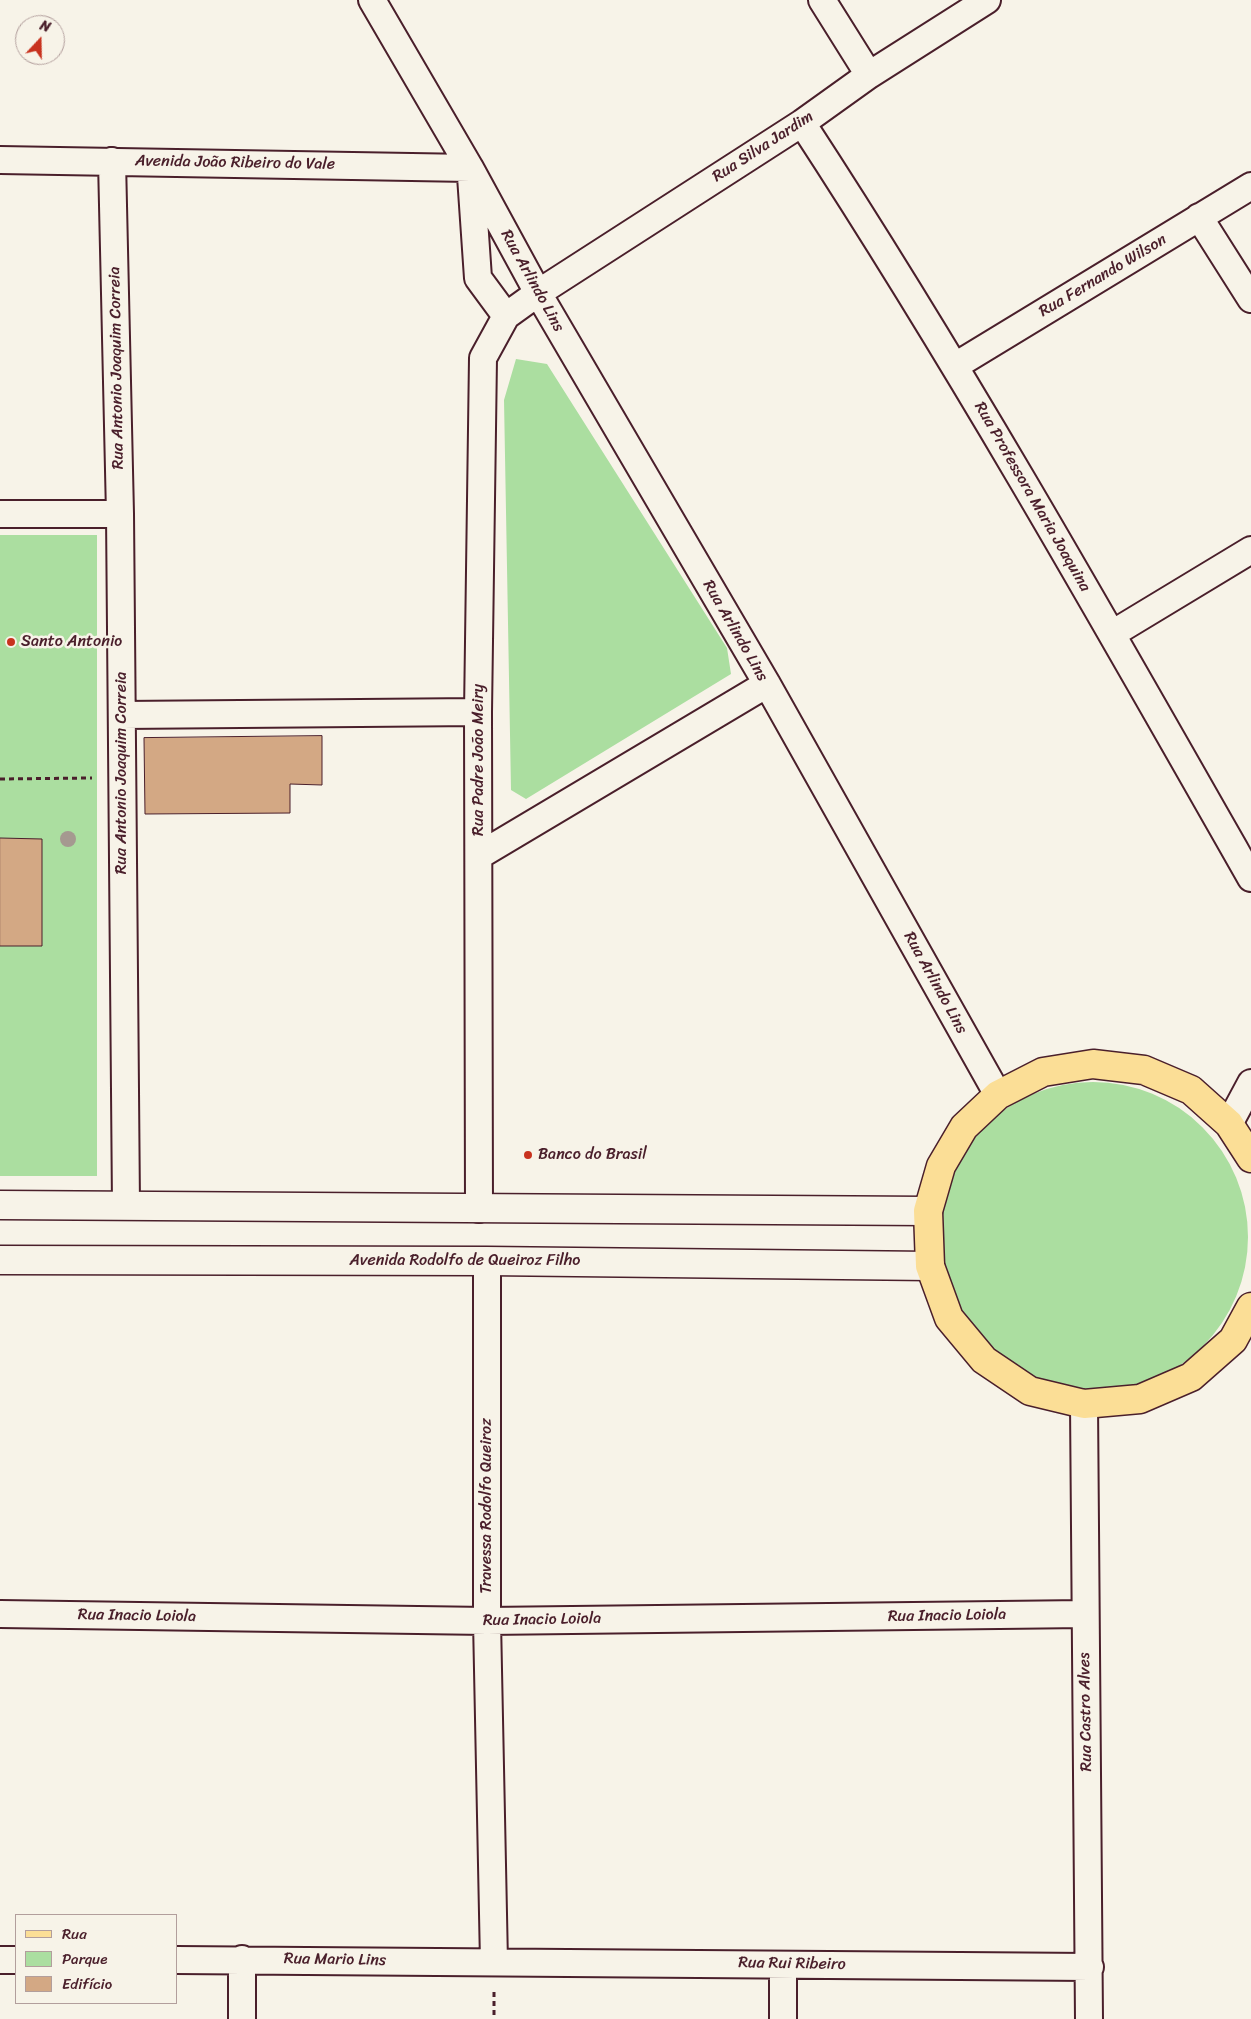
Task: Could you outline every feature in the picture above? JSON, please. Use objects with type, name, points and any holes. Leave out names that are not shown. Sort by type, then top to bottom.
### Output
[{"type":"main road","points":[[1251,1158],[1229,1124],[1191,1090],[1144,1070],[1094,1064],[1043,1072],[998,1095],[964,1127],[940,1166],[928,1211],[930,1266],[949,1318],[984,1360],[1030,1390],[1084,1404],[1140,1399],[1191,1378],[1233,1340],[1251,1307]]},
{"type":"main road","points":[[0,1205],[928,1211]]},
{"type":"main road","name":"Avenida Rodolfo de Queiroz Filho","points":[[0,1260],[487,1261],[930,1266]]},
{"type":"street","name":"Rua Arlindo Lins","points":[[372,0],[470,168],[538,293],[767,684],[998,1095]]},
{"type":"street","points":[[822,0],[869,75]]},
{"type":"street","name":"Rua Silva Jardim","points":[[506,316],[538,293],[802,122],[869,75],[987,0]]},
{"type":"street","name":"Rua Professora Maria Joaquina","points":[[802,122],[865,219],[955,366],[1112,634],[1251,878]]},
{"type":"street","name":"Avenida João Ribeiro do Vale","points":[[0,160],[470,168]]},
{"type":"street","name":"Rua Antonio Joaquim Correia","points":[[112,161],[120,514],[126,1206]]},
{"type":"street","name":"Rua Arlindo Lins","points":[[470,168],[478,278],[506,316]]},
{"type":"street","name":"Rua Fernando Wilson","points":[[955,366],[1251,186]]},
{"type":"street","points":[[1199,217],[1251,299]]},
{"type":"street","name":"Rua Padre João Meiry","points":[[479,1209],[480,855],[478,712],[483,358],[506,316]]},
{"type":"street","points":[[0,514],[120,514]]},
{"type":"street","points":[[1112,634],[1251,550]]},
{"type":"street","points":[[480,855],[767,684]]},
{"type":"street","points":[[122,714],[478,712]]},
{"type":"street","points":[[1229,1124],[1251,1083]]},
{"type":"street","name":"Travessa Rodolfo Queiroz","points":[[487,1261],[487,1621],[494,1962]]},
{"type":"street","name":"Rua Castro Alves","points":[[1084,1404],[1084,1614],[1090,1967],[1089,2019]]},
{"type":"street","name":"Rua Inacio Loiola","points":[[0,1614],[487,1621],[1084,1614]]},
{"type":"street","points":[[0,1960],[15,1960]]},
{"type":"street","name":"Rua Mario Lins","points":[[178,1960],[494,1962]]},
{"type":"street","points":[[242,1960],[242,2019]]},
{"type":"street","name":"Rua Rui Ribeiro","points":[[494,1962],[1090,1967]]},
{"type":"street","points":[[783,1964],[783,2019]]},
{"type":"path","points":[[0,778],[122,778]]},
{"type":"green space","points":[[516,359],[547,364],[727,648],[731,674],[526,799],[511,790],[504,400]]},
{"type":"green space","points":[[0,535],[97,535],[97,1176],[0,1176]]},
{"type":"green space","points":[[1093,1082],[1123,1085],[1152,1094],[1179,1108],[1203,1127],[1222,1151],[1236,1178],[1245,1207],[1248,1237],[1245,1267],[1236,1296],[1222,1323],[1203,1347],[1179,1366],[1152,1380],[1123,1389],[1093,1392],[1063,1389],[1034,1380],[1007,1366],[983,1347],[964,1323],[950,1296],[941,1267],[938,1237],[941,1207],[950,1178],[964,1151],[983,1127],[1007,1108],[1034,1094],[1063,1085]]},
{"type":"building","points":[[322,736],[322,785],[290,784],[290,813],[145,814],[144,738]]},
{"type":"building","points":[[0,838],[42,839],[42,946],[0,946]]},
{"type":"place","name":"Santo Antonio","points":[[11,642]]},
{"type":"place","name":"Banco do Brasil","points":[[528,1155]]}]
